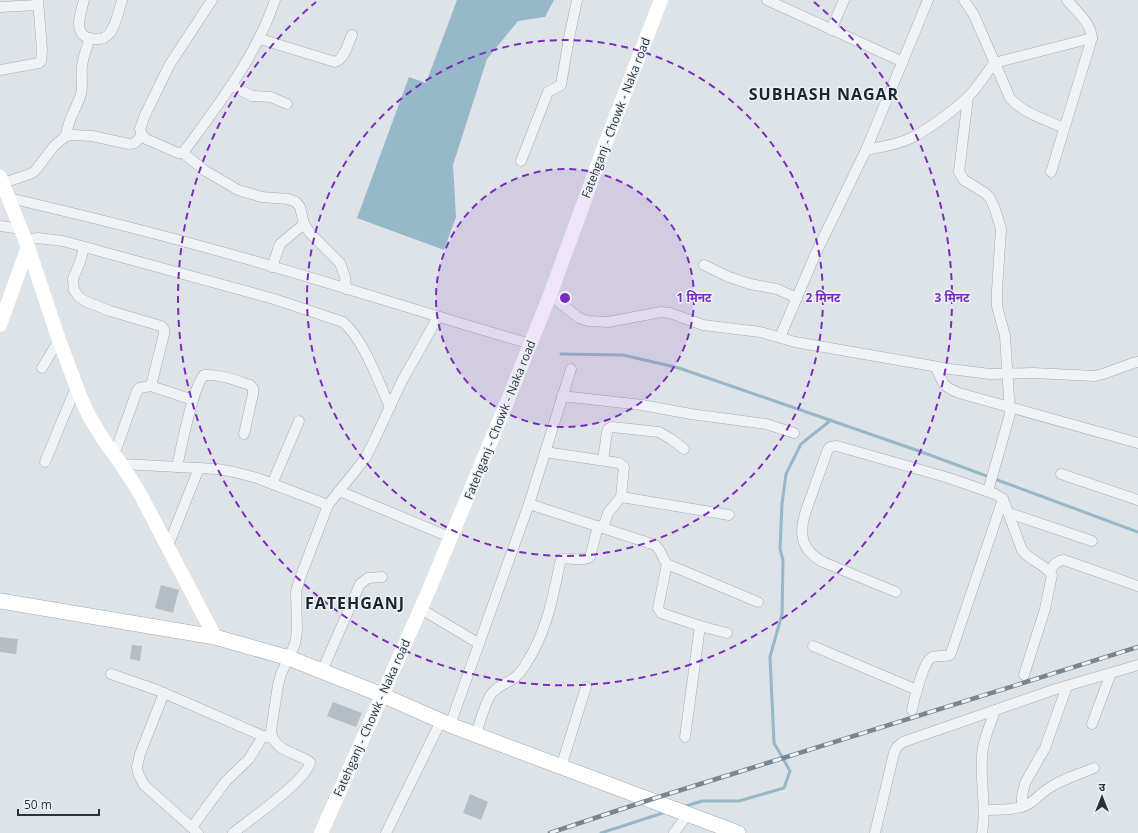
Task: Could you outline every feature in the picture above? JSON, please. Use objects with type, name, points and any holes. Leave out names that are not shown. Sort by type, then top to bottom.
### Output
[{"type":"main road","points":[[0,601],[215,637],[289,658],[382,695],[445,723],[738,833]]},
{"type":"street","points":[[84,0],[79,23],[80,30],[83,34],[90,38],[102,39],[110,33],[122,0]]},
{"type":"street","points":[[212,0],[170,64],[145,115],[140,129],[142,135],[146,139],[173,152],[183,153],[204,170],[238,190],[262,196],[288,199],[296,202],[300,207],[304,224],[320,244],[340,262],[345,277],[346,289]]},
{"type":"street","points":[[183,153],[232,85],[249,58],[260,39],[275,0]]},
{"type":"street","points":[[521,161],[548,92],[561,85],[568,38],[577,0]]},
{"type":"street","name":"Fatehganj - Chowk - Naka road","points":[[320,833],[452,538],[531,344],[606,142],[661,0]]},
{"type":"street","points":[[767,0],[903,62]]},
{"type":"street","points":[[831,30],[844,0]]},
{"type":"street","points":[[780,337],[827,230],[866,150],[928,0]]},
{"type":"street","points":[[964,0],[974,14],[1007,92],[1016,104],[1064,128]]},
{"type":"street","points":[[1051,172],[1092,38],[1091,32],[1087,25],[1067,0]]},
{"type":"street","points":[[0,7],[38,2],[42,50],[41,61],[38,63],[0,70]]},
{"type":"street","points":[[260,39],[336,62],[342,57],[352,35]]},
{"type":"street","points":[[66,136],[67,126],[81,94],[82,64],[90,38]]},
{"type":"street","points":[[866,150],[910,139],[926,130],[968,97],[994,63],[1092,38]]},
{"type":"street","points":[[232,85],[252,96],[271,98],[287,104]]},
{"type":"street","points":[[968,97],[959,172],[964,180],[985,193],[990,198],[1000,223],[1001,238],[997,306],[1005,336],[1010,408],[1009,422],[991,484],[995,494],[1003,499],[1022,550],[1027,556],[1049,571],[1052,575],[1045,609],[1024,674]]},
{"type":"street","points":[[142,135],[135,143],[129,144],[92,136],[66,136],[54,146],[36,171],[30,174],[1,180],[25,239],[76,387],[89,416],[139,492],[215,637]]},
{"type":"street","points":[[9,198],[66,211],[207,248],[531,344]]},
{"type":"street","points":[[272,267],[280,244],[304,224]]},
{"type":"street","points":[[0,226],[25,239],[63,241],[274,299],[343,322],[351,328],[358,338],[390,407]]},
{"type":"street","points":[[0,325],[25,239]]},
{"type":"street","points":[[84,247],[73,279],[74,290],[79,297],[110,311],[160,326],[164,329],[151,386]]},
{"type":"street","points":[[704,265],[729,277],[750,284],[777,289],[797,298]]},
{"type":"street","points":[[550,295],[579,318],[588,321],[608,322],[661,312],[670,313],[702,325],[736,328],[810,345],[973,373],[1095,376],[1138,362]]},
{"type":"street","points":[[164,693],[140,754],[137,767],[138,773],[144,785],[195,830],[226,781],[249,759],[268,737],[271,731],[281,674],[295,644],[297,631],[296,592],[328,505],[366,456],[402,381],[438,317]]},
{"type":"street","points":[[42,368],[59,340]]},
{"type":"street","points":[[936,367],[947,388],[959,393],[1138,443]]},
{"type":"street","points":[[386,833],[445,723],[478,643],[529,504],[571,369]]},
{"type":"street","points":[[177,467],[193,400],[200,378],[204,375],[210,374],[222,376],[250,385],[253,388],[244,434]]},
{"type":"street","points":[[118,459],[137,391],[140,388],[151,386],[193,400]]},
{"type":"street","points":[[45,462],[76,387]]},
{"type":"street","points":[[562,396],[642,404],[712,418],[766,424],[794,433]]},
{"type":"street","points":[[272,484],[299,421]]},
{"type":"street","points":[[603,460],[607,432],[608,429],[612,427],[659,432],[684,449]]},
{"type":"street","points":[[896,592],[813,557],[805,545],[802,533],[803,519],[828,449],[832,446],[837,446],[949,478],[991,484]]},
{"type":"street","points":[[476,735],[489,697],[493,692],[515,678],[523,669],[533,652],[547,622],[562,559],[567,558],[586,560],[590,557],[600,527],[608,513],[621,497],[624,467],[619,463],[545,452]]},
{"type":"street","points":[[118,459],[177,467],[234,472],[257,478],[328,505]]},
{"type":"street","points":[[168,546],[199,468]]},
{"type":"street","points":[[1061,474],[1138,500]]},
{"type":"street","points":[[339,491],[452,538]]},
{"type":"street","points":[[621,497],[729,515]]},
{"type":"street","points":[[912,710],[917,690],[929,660],[933,657],[944,657],[950,655],[1003,499]]},
{"type":"street","points":[[529,504],[655,545],[660,550],[667,564],[758,602]]},
{"type":"street","points":[[1009,513],[1092,541]]},
{"type":"street","points":[[1049,571],[1054,564],[1064,560],[1138,586]]},
{"type":"street","points":[[667,564],[658,608],[661,613],[727,633]]},
{"type":"street","points":[[322,671],[360,584],[368,578],[382,577]]},
{"type":"street","points":[[421,609],[478,643]]},
{"type":"street","points":[[685,737],[700,626]]},
{"type":"street","points":[[813,646],[917,690]]},
{"type":"street","points":[[875,833],[894,753],[903,742],[1067,686],[1138,665]]},
{"type":"street","points":[[1092,724],[1111,673]]},
{"type":"street","points":[[111,674],[164,693],[268,737],[276,744],[310,762],[304,774],[293,786],[233,833]]},
{"type":"street","points":[[1022,807],[1022,796],[1025,783],[1045,748],[1067,686]]},
{"type":"street","points":[[561,767],[586,687]]},
{"type":"street","points":[[982,833],[984,810],[982,758],[984,744],[995,710]]},
{"type":"street","points":[[984,810],[1022,807],[1031,803],[1056,783],[1094,768]]},
{"type":"street","points":[[674,833],[678,811]]},
{"type":"water","points":[[457,0],[554,0],[545,17],[518,21],[487,59],[453,165],[456,217],[444,250],[357,218],[409,77],[426,83]]},
{"type":"building","points":[[161,585],[179,590],[173,613],[155,608]]},
{"type":"building","points":[[0,637],[18,639],[16,654],[0,652]]},
{"type":"building","points":[[132,645],[142,646],[140,661],[130,659]]},
{"type":"building","points":[[333,702],[362,713],[356,727],[327,716]]},
{"type":"building","points":[[470,794],[488,802],[481,820],[463,813]]},
{"type":"waterway","points":[[561,354],[623,355],[679,368],[919,451],[1138,532]]},
{"type":"waterway","points":[[683,807],[702,801],[739,801],[784,788],[790,771],[774,743],[770,657],[782,614],[783,560],[780,549],[782,504],[786,474],[801,444],[831,420]]},
{"type":"waterway","points":[[601,833],[666,812]]},
{"type":"railway","points":[[550,833],[649,800],[1138,647]]},
{"type":"district","name":"SUBHASH NAGAR","points":[[824,94]]},
{"type":"district","name":"FATEHGANJ","points":[[355,603]]}]
